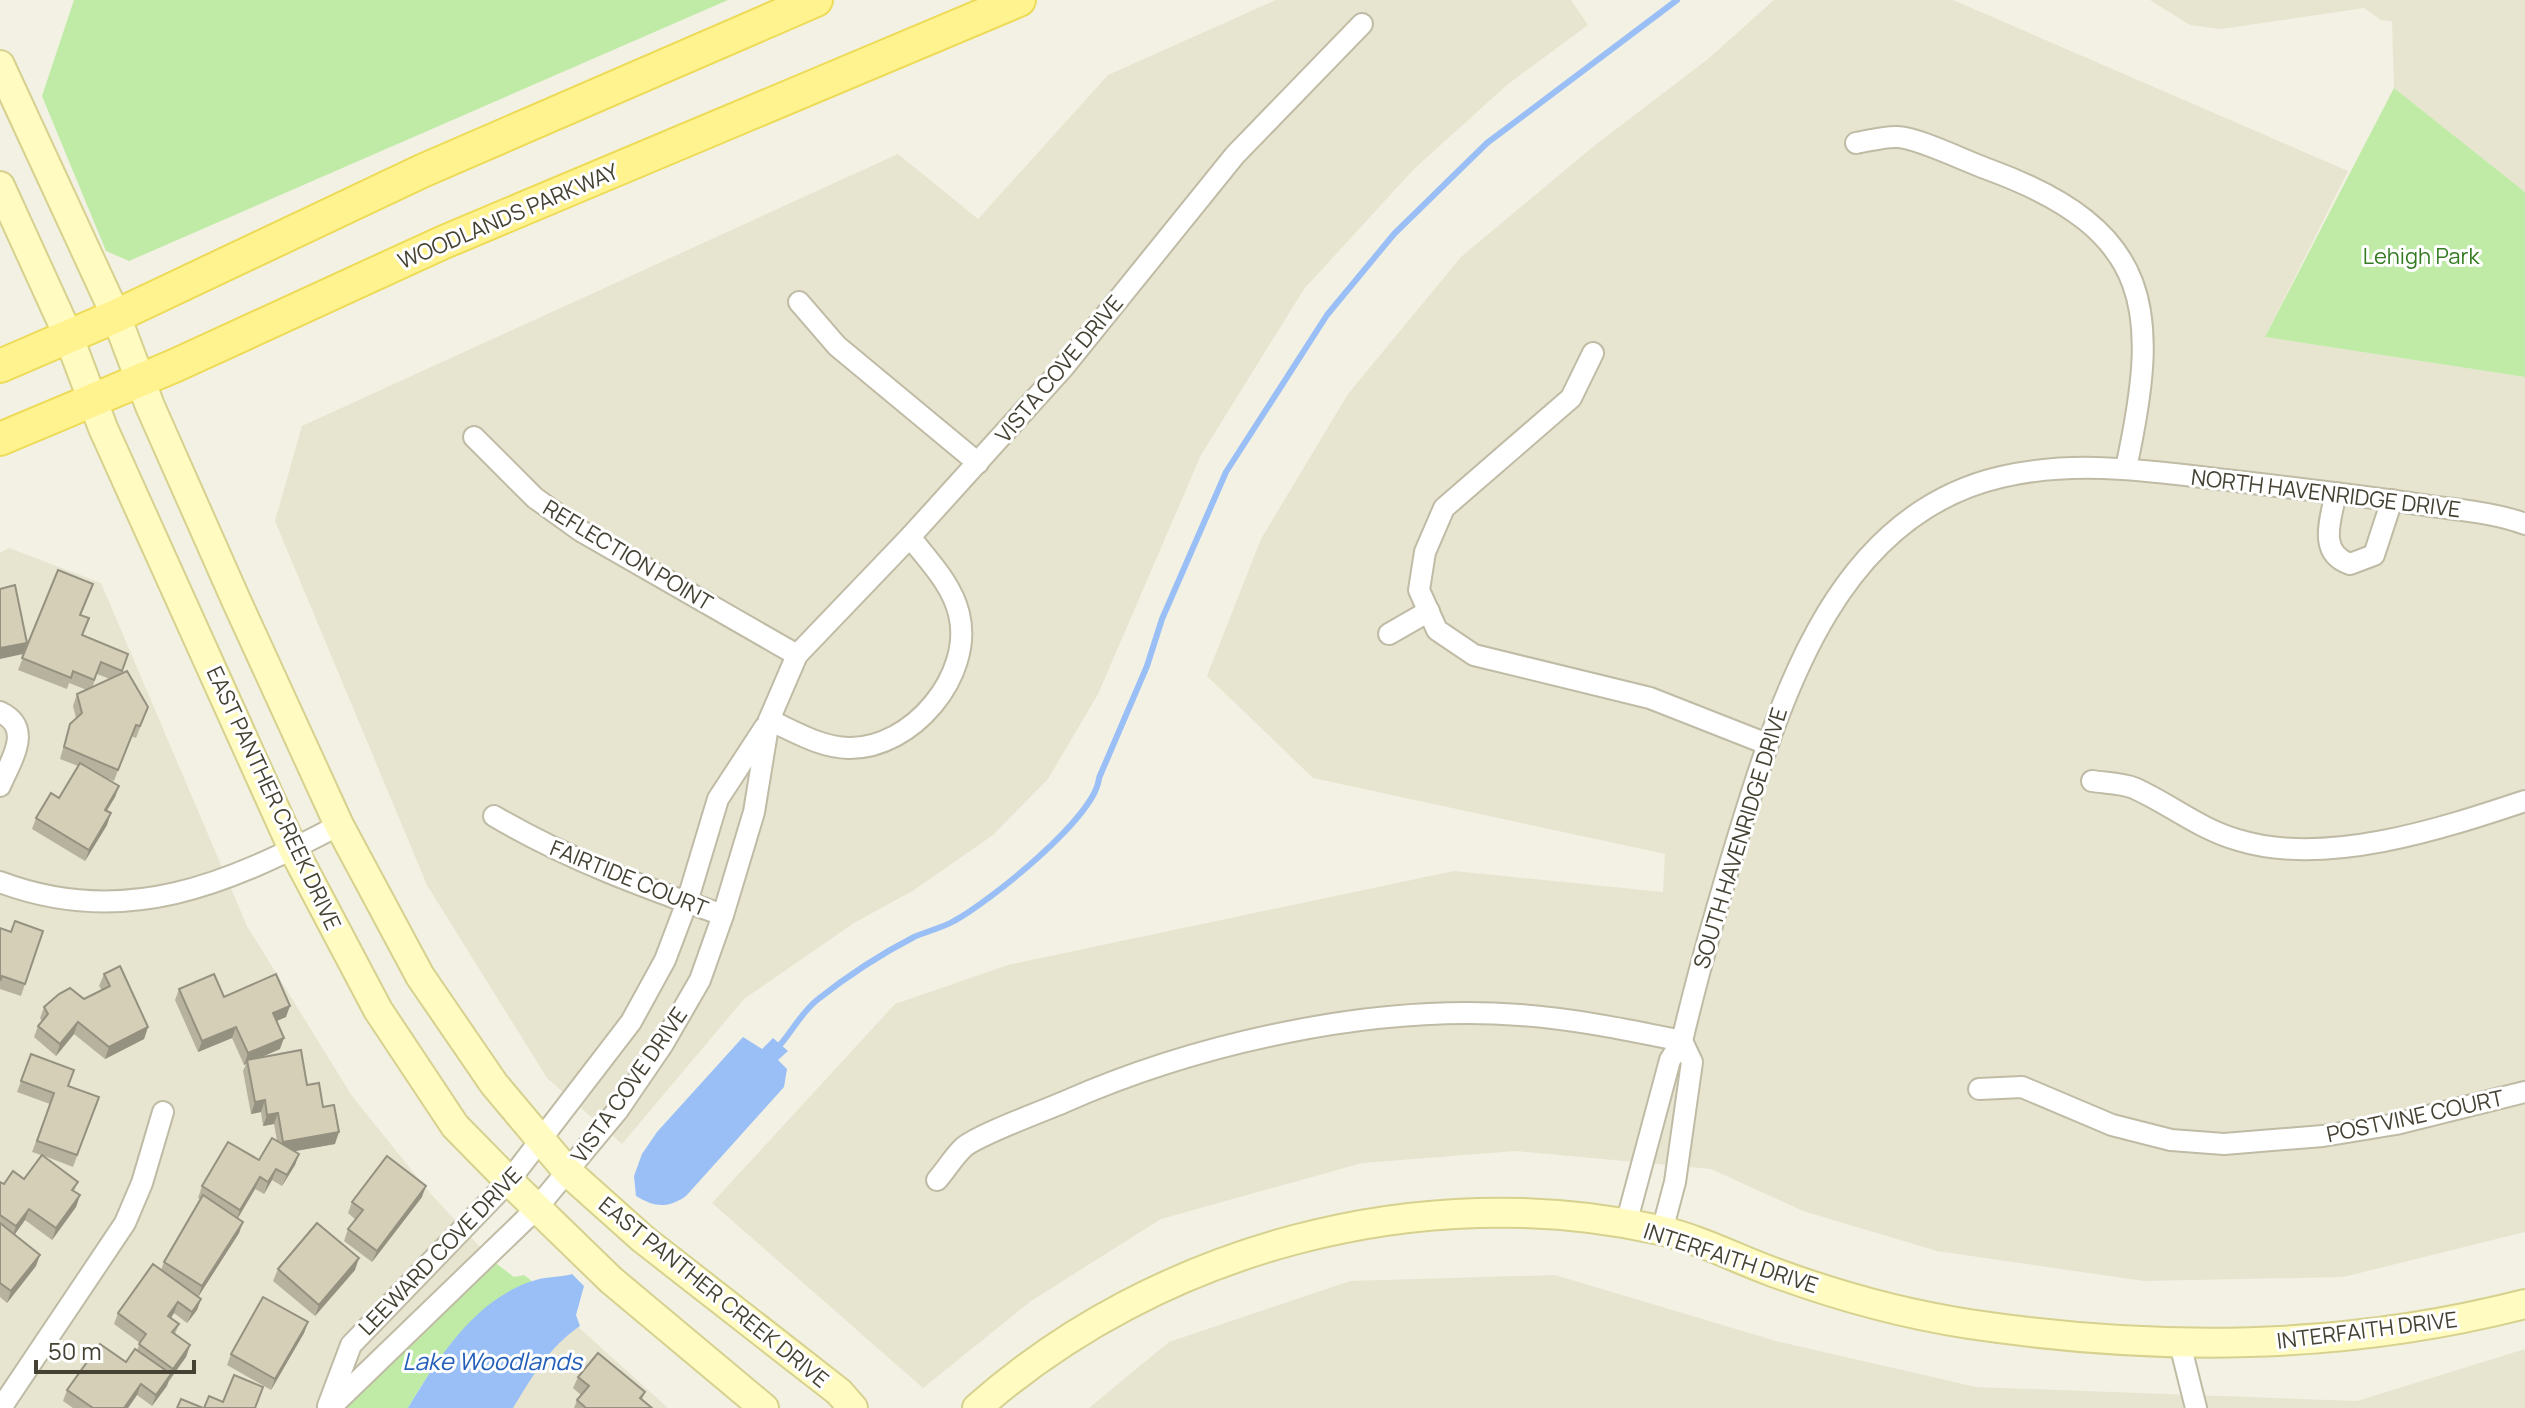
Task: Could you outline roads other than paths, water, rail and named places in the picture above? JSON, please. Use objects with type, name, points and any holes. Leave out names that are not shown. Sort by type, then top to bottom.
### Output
[{"type":"main road","points":[[0,366],[116,316],[422,171],[816,0]]},
{"type":"main road","name":"WOODLANDS PARKWAY","points":[[0,439],[140,380],[444,242],[1019,0]]},
{"type":"street","name":"VISTA COVE DRIVE","points":[[542,1141],[631,1022],[665,960],[687,902],[718,799],[769,720],[797,655],[910,537],[1063,368],[1235,155],[1362,24]]},
{"type":"street","name":"EAST PANTHER CREEK DRIVE","points":[[0,65],[116,316],[140,380],[236,600],[339,825],[420,976],[494,1084],[568,1172],[643,1239],[839,1392],[853,1408]]},
{"type":"street","points":[[1856,143],[1899,137],[2010,178],[2052,197],[2103,235],[2131,279],[2144,322],[2137,418],[2126,468]]},
{"type":"street","name":"EAST PANTHER CREEK DRIVE","points":[[0,186],[293,849],[378,1010],[455,1126],[611,1280],[764,1408]]},
{"type":"street","points":[[799,302],[837,346],[978,463]]},
{"type":"street","points":[[1593,353],[1571,398],[1444,508],[1425,552],[1419,590],[1437,630],[1474,655],[1650,698],[1767,744]]},
{"type":"street","name":"REFLECTION POINT","points":[[474,437],[535,498],[581,531],[797,655]]},
{"type":"street","name":"NORTH HAVENRIDGE DRIVE","points":[[2126,468],[2392,500],[2480,513],[2525,524]]},
{"type":"street","name":"SOUTH HAVENRIDGE DRIVE","points":[[1626,1224],[1670,1060],[1682,1041],[1697,976],[1767,744],[1788,688],[1830,607],[1876,546],[1930,505],[1998,477],[2039,469],[2126,468]]},
{"type":"street","points":[[2336,493],[2328,542],[2336,556],[2350,564],[2359,564],[2374,555],[2392,500]]},
{"type":"street","points":[[769,720],[824,746],[853,748],[903,731],[943,690],[957,668],[962,642],[959,613],[945,582],[910,537]]},
{"type":"street","points":[[1389,634],[1429,611]]},
{"type":"street","points":[[0,712],[10,717],[19,728],[19,742],[0,786]]},
{"type":"street","name":"VISTA COVE DRIVE","points":[[536,1209],[568,1172],[663,1044],[700,980],[754,812],[769,720]]},
{"type":"street","points":[[2092,781],[2132,787],[2189,821],[2239,841],[2309,850],[2382,841],[2525,801]]},
{"type":"street","name":"FAIRTIDE COURT","points":[[494,816],[536,841],[605,873],[723,915]]},
{"type":"street","points":[[0,882],[37,896],[124,903],[198,889],[293,849],[339,825]]},
{"type":"street","points":[[937,1180],[965,1146],[1083,1094],[1187,1056],[1260,1038],[1435,1015],[1517,1015],[1591,1023],[1682,1041]]},
{"type":"street","name":"SOUTH HAVENRIDGE DRIVE","points":[[1662,1231],[1675,1182],[1692,1062],[1682,1041]]},
{"type":"street","name":"POSTVINE COURT","points":[[1979,1089],[2022,1087],[2112,1125],[2171,1140],[2224,1144],[2323,1136],[2396,1124],[2525,1092]]},
{"type":"street","points":[[1,1408],[125,1223],[142,1183],[163,1112]]},
{"type":"street","name":"LEEWARD COVE DRIVE","points":[[328,1408],[351,1345],[509,1181],[542,1141]]},
{"type":"street","name":"LEEWARD COVE DRIVE","points":[[328,1408],[536,1209]]},
{"type":"street","name":"INTERFAITH DRIVE","points":[[977,1408],[1039,1355],[1078,1330],[1189,1274],[1291,1239],[1426,1218],[1504,1214],[1626,1224],[1662,1231],[1830,1290],[1919,1313],[1967,1324],[2130,1342],[2298,1342],[2426,1326],[2525,1304]]},
{"type":"street","points":[[2180,1344],[2196,1408]]},
{"type":"water","points":[[743,1037],[762,1049],[773,1038],[788,1051],[778,1060],[787,1069],[784,1087],[686,1196],[661,1205],[636,1196],[634,1176],[642,1154],[657,1132]]},
{"type":"water","name":"Lake Woodlands","points":[[572,1274],[584,1286],[576,1315],[580,1326],[550,1353],[513,1408],[408,1408],[446,1350],[495,1300],[536,1280]]},
{"type":"waterway","points":[[778,1047],[806,1011],[828,991],[902,944],[970,911],[1038,857],[1080,814],[1093,795],[1147,666],[1162,619],[1226,472],[1327,315],[1394,234],[1487,143],[1677,0]]},
{"type":"park label","name":"Lehigh Park","points":[[2421,256]]}]
